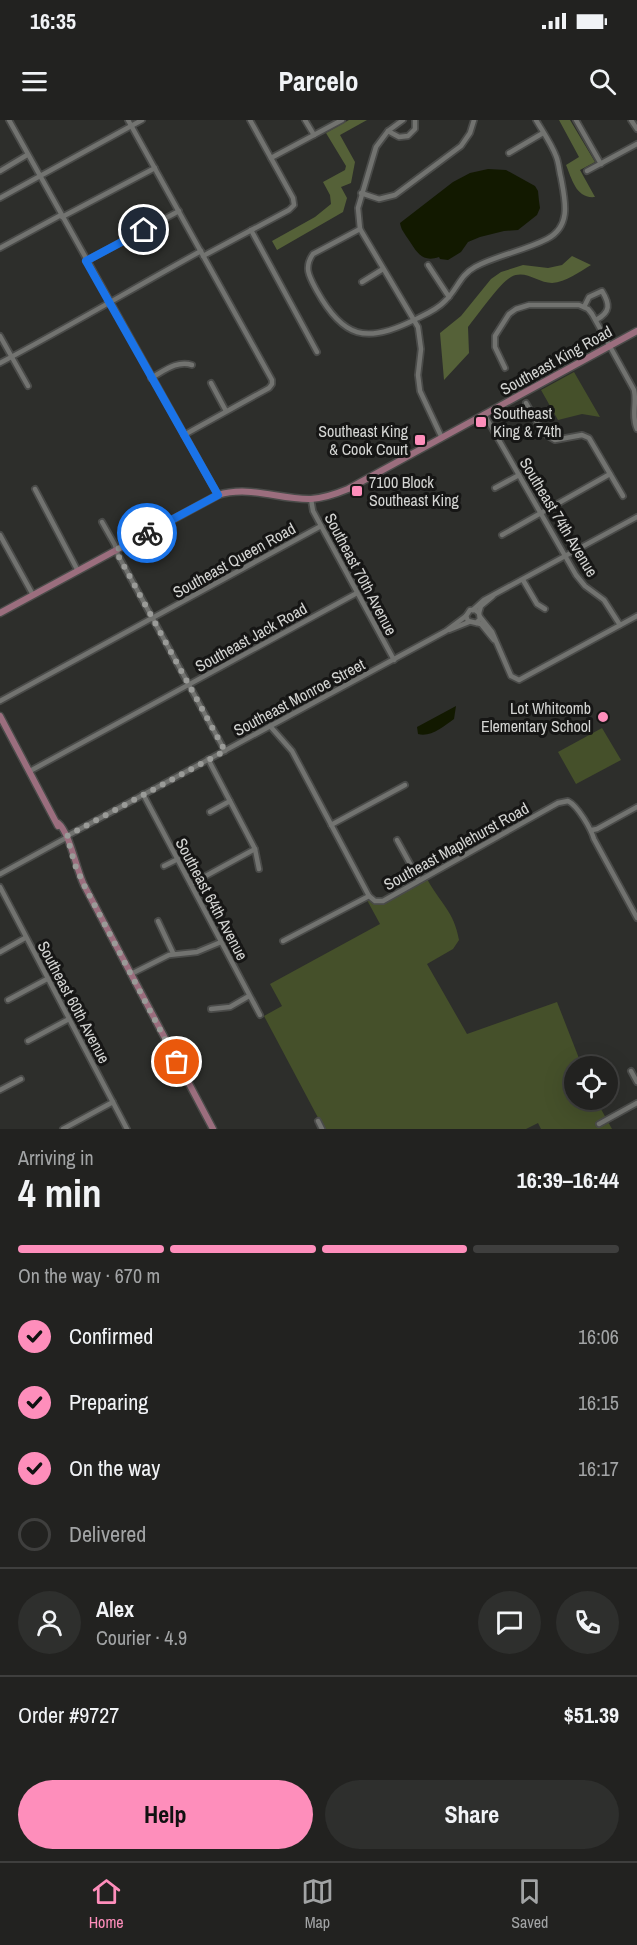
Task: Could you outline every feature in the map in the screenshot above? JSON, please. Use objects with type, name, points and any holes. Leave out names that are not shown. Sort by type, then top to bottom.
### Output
[{"type":"main road","name":"Southeast King Road","points":[[0,613],[218,495],[249,491],[311,499],[326,497],[348,489],[637,331]]},
{"type":"main road","points":[[0,716],[65,837],[84,885],[213,1129]]},
{"type":"street","points":[[9,120],[218,495]]},
{"type":"street","points":[[128,120],[272,380],[269,388],[184,435]]},
{"type":"street","points":[[0,198],[142,120]]},
{"type":"street","points":[[0,363],[110,302],[289,210],[294,205],[293,198],[250,120]]},
{"type":"street","points":[[305,120],[314,135]]},
{"type":"street","points":[[271,158],[342,120]]},
{"type":"street","points":[[403,120],[388,131],[376,147],[361,193],[357,215],[360,229],[414,320],[420,336],[418,375],[420,391],[442,438]]},
{"type":"street","points":[[388,131],[399,137],[408,136],[415,129],[415,120]]},
{"type":"street","points":[[361,193],[379,198],[395,195],[461,146],[470,133],[474,120]]},
{"type":"street","points":[[360,229],[319,250],[309,260],[307,271],[329,312],[344,327],[366,334],[387,332],[414,320],[439,306],[449,297],[460,279],[476,266],[540,243],[553,236],[560,228],[566,206],[558,162],[536,120]]},
{"type":"street","points":[[576,120],[601,164]]},
{"type":"street","points":[[632,120],[637,129]]},
{"type":"street","points":[[509,153],[543,133]]},
{"type":"street","points":[[587,171],[637,144]]},
{"type":"street","points":[[0,171],[27,155]]},
{"type":"street","points":[[0,248],[155,168]]},
{"type":"street","points":[[86,261],[179,212]]},
{"type":"street","points":[[250,230],[317,352]]},
{"type":"street","points":[[428,265],[449,297]]},
{"type":"street","points":[[362,282],[383,268]]},
{"type":"street","points":[[584,307],[590,297],[602,291],[609,304],[609,309],[596,320]]},
{"type":"street","points":[[505,368],[494,341],[497,331],[509,314],[522,306],[584,307],[596,320],[634,390],[637,429]]},
{"type":"street","points":[[0,336],[28,386]]},
{"type":"street","points":[[151,378],[177,364],[192,365]]},
{"type":"street","points":[[211,383],[226,411]]},
{"type":"street","points":[[526,403],[543,433],[555,440],[582,435],[589,438],[623,496]]},
{"type":"street","name":"Southeast 74th Avenue","points":[[484,414],[582,583],[604,600],[620,625]]},
{"type":"street","points":[[495,488],[519,474]]},
{"type":"street","points":[[502,535],[610,474]]},
{"type":"street","points":[[35,489],[78,571]]},
{"type":"street","name":"Southeast 70th Avenue","points":[[311,499],[312,508],[321,526],[394,660]]},
{"type":"street","points":[[494,640],[485,627],[469,622],[466,616],[468,611],[473,610],[484,600],[637,518]]},
{"type":"street","points":[[102,522],[225,751]]},
{"type":"street","name":"Southeast Queen Road","points":[[0,701],[321,526]]},
{"type":"street","points":[[0,535],[33,595]]},
{"type":"street","points":[[0,550],[6,546]]},
{"type":"street","points":[[524,580],[537,604],[545,609]]},
{"type":"street","name":"Southeast Jack Road","points":[[30,771],[357,593]]},
{"type":"street","points":[[476,623],[482,606],[493,596]]},
{"type":"street","points":[[473,610],[490,628],[511,676],[516,680],[525,678],[637,616]]},
{"type":"street","name":"Southeast Monroe Street","points":[[449,630],[466,616]]},
{"type":"street","name":"Southeast Monroe Street","points":[[0,874],[208,759],[449,630],[469,622]]},
{"type":"street","name":"Southeast Maplehurst Road","points":[[270,726],[289,747],[369,896],[375,901],[383,901],[560,802],[570,802],[577,808],[588,829],[592,830]]},
{"type":"street","points":[[208,759],[255,849],[259,869]]},
{"type":"street","points":[[331,825],[405,785]]},
{"type":"street","name":"Southeast 64th Avenue","points":[[144,794],[260,1016]]},
{"type":"street","points":[[210,812],[230,801]]},
{"type":"street","points":[[637,807],[592,830],[594,839],[637,918]]},
{"type":"street","points":[[397,840],[419,880]]},
{"type":"street","points":[[191,884],[255,849]]},
{"type":"street","points":[[164,866],[178,858]]},
{"type":"street","name":"Southeast 60th Avenue","points":[[0,887],[127,1129]]},
{"type":"street","points":[[283,941],[369,896]]},
{"type":"street","points":[[158,921],[173,953]]},
{"type":"street","points":[[0,952],[25,938]]},
{"type":"street","points":[[131,974],[173,953],[197,952],[221,942]]},
{"type":"street","points":[[8,1000],[47,979]]},
{"type":"street","points":[[211,1009],[230,1006],[249,996]]},
{"type":"street","points":[[28,1041],[69,1019]]},
{"type":"street","points":[[631,1071],[637,1082]]},
{"type":"street","points":[[0,1090],[21,1079]]},
{"type":"street","points":[[63,1129],[113,1102]]},
{"type":"street","points":[[599,1124],[637,1103]]},
{"type":"street","points":[[318,1121],[322,1129]]},
{"type":"green space","points":[[349,120],[367,120],[340,135],[355,162],[351,183],[341,187],[347,198],[343,212],[277,250],[272,241],[315,217],[331,204],[330,195],[323,182],[345,170],[346,166],[326,133]]},
{"type":"green space","points":[[559,120],[570,120],[595,162],[580,170],[595,197],[583,195],[573,182],[566,165],[579,157]]},
{"type":"green space","points":[[572,256],[591,265],[562,281],[552,283],[526,275],[516,275],[506,280],[468,327],[469,353],[444,380],[440,333],[461,316],[491,279],[501,272],[523,265],[548,268],[562,265]]},
{"type":"green space","points":[[574,372],[600,417],[582,414],[558,420],[541,390]]},
{"type":"green space","points":[[602,728],[621,760],[576,784],[558,752]]},
{"type":"green space","points":[[427,879],[450,914],[459,940],[453,949],[427,964],[467,1034],[557,1002],[578,1056],[564,1056],[564,1110],[602,1110],[612,1129],[541,1129],[538,1123],[526,1129],[324,1129],[264,1016],[282,1006],[270,984],[380,924],[367,900],[380,905]]},
{"type":"shaded area","points":[[488,169],[506,170],[535,186],[538,191],[540,208],[537,215],[518,230],[504,231],[468,242],[461,252],[448,260],[439,257],[427,258],[419,254],[400,223],[453,182],[470,173]]},
{"type":"shaded area","points":[[456,706],[454,719],[432,733],[418,734],[417,727]]},
{"type":"way so far","points":[[147,533],[116,550],[225,751],[67,836],[78,873],[177,1062]]},
{"type":"place","name":"Southeast King & 74th","points":[[481,422]]},
{"type":"place","name":"Southeast King & Cook Court","points":[[420,440]]},
{"type":"place","name":"7100 Block Southeast King","points":[[357,491]]},
{"type":"place","name":"Lot Whitcomb Elementary School","points":[[603,717]]},
{"type":"route","points":[[144,230],[86,261],[218,495],[147,533]]}]
